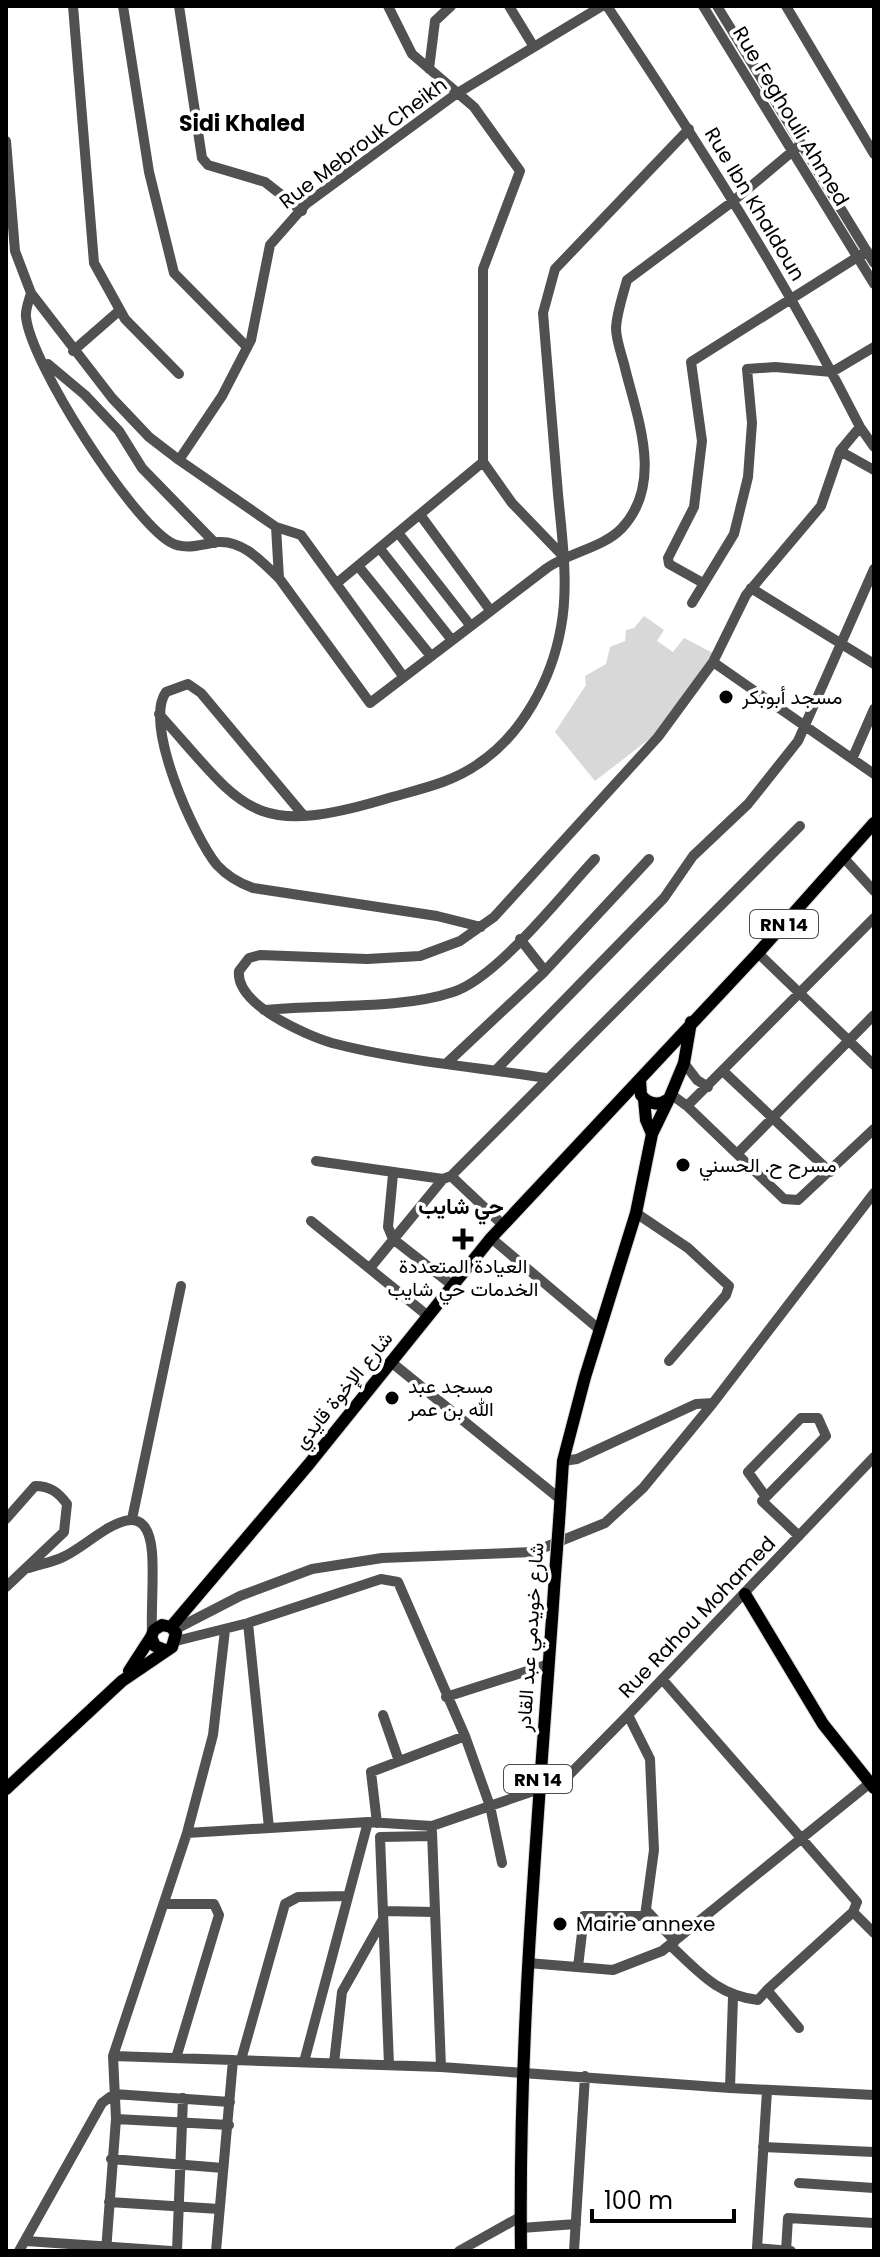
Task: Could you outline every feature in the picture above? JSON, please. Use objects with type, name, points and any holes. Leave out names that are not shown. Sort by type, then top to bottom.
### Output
[{"type":"main road","name":"RN 14","points":[[644,1075],[874,823]]},
{"type":"main road","name":"شارع خويدمي عبد القادر","points":[[521,2251],[521,2072],[537,1789],[563,1461],[636,1213],[652,1134],[672,1095],[691,1022]]},
{"type":"main road","points":[[644,1075],[677,1070]]},
{"type":"main road","name":"شارع خويدمي عبد القادر","points":[[644,1075],[646,1120],[652,1134]]},
{"type":"main road","name":"شارع الإخوة قايدي","points":[[172,1631],[491,1238],[644,1075]]},
{"type":"main road","points":[[643,1097],[654,1104],[672,1095]]},
{"type":"main road","name":"شارع الإخوة قايدي","points":[[611,1108],[643,1097]]},
{"type":"main road","points":[[745,1594],[823,1724],[872,1785]]},
{"type":"main road","points":[[6,1789],[122,1681],[165,1650],[172,1631],[157,1627],[122,1681]]},
{"type":"main road","points":[[152,1635],[155,1646],[165,1650]]},
{"type":"street","points":[[73,6],[94,263],[120,310],[179,374]]},
{"type":"street","points":[[123,6],[149,172],[174,273],[247,347]]},
{"type":"street","points":[[179,6],[202,158],[208,165],[265,182],[302,211]]},
{"type":"street","points":[[388,6],[412,54],[474,107],[520,171],[483,269],[483,462],[512,503],[563,556]]},
{"type":"street","points":[[429,69],[435,21],[451,6]]},
{"type":"street","points":[[509,6],[534,47]]},
{"type":"street","name":"Rue Mebrouk Cheikh","points":[[179,460],[222,396],[247,347],[270,245],[286,224],[306,204],[456,94],[605,6]]},
{"type":"street","name":"Rue Ibn Khaldoun","points":[[605,6],[689,129],[791,299],[860,427],[874,447]]},
{"type":"street","name":"Rue Feghouli Ahmed","points":[[703,6],[862,254],[874,284]]},
{"type":"street","name":"Rue Feghouli Ahmed","points":[[717,6],[796,149]]},
{"type":"street","points":[[786,6],[874,154]]},
{"type":"street","points":[[159,714],[236,799],[266,814],[304,816],[342,812],[451,779],[477,765],[509,739],[523,722],[556,651],[562,624],[563,556],[543,313],[547,293],[555,269],[689,129]]},
{"type":"street","points":[[6,141],[15,251],[31,293],[73,351],[149,437],[276,527],[301,535],[403,676]]},
{"type":"street","points":[[31,293],[26,317],[74,428],[133,504],[170,542],[193,547],[215,543],[252,552],[279,578],[370,703],[563,556],[609,539],[623,527],[644,480],[646,454],[616,329],[627,280],[732,202],[796,149]]},
{"type":"street","points":[[703,583],[669,564],[668,558],[694,507],[702,441],[691,362],[862,254]]},
{"type":"street","name":"Rue Feghouli Ahmed","points":[[862,254],[874,263]]},
{"type":"street","points":[[73,351],[120,310]]},
{"type":"street","points":[[692,603],[734,534],[748,477],[752,423],[747,369],[775,367],[832,372],[874,347]]},
{"type":"street","points":[[44,361],[119,431],[142,468],[215,543]]},
{"type":"street","points":[[546,1078],[334,1043],[306,1033],[264,1010],[239,983],[241,966],[254,956],[367,959],[420,956],[441,951],[481,927],[506,905],[658,737],[713,662],[751,588],[821,506],[840,451],[860,427]]},
{"type":"street","points":[[840,451],[874,470]]},
{"type":"street","points":[[337,583],[381,550],[483,462]]},
{"type":"street","points":[[421,516],[490,610]]},
{"type":"street","points":[[276,527],[279,578]]},
{"type":"street","points":[[399,534],[470,625]]},
{"type":"street","points":[[381,550],[451,639]]},
{"type":"street","points":[[359,567],[430,655]]},
{"type":"street","points":[[496,1070],[664,898],[693,856],[748,804],[806,725],[874,569]]},
{"type":"street","points":[[751,588],[874,664]]},
{"type":"street","points":[[713,662],[874,774]]},
{"type":"street","points":[[304,816],[195,688],[188,684],[172,687],[161,698],[159,714],[165,758],[211,856],[229,877],[253,888],[437,916],[481,927]]},
{"type":"street","points":[[853,757],[874,709]]},
{"type":"street","points":[[370,1268],[447,1178],[800,826]]},
{"type":"street","points":[[843,857],[874,891]]},
{"type":"street","points":[[264,1010],[384,1003],[455,992],[492,966],[595,859]]},
{"type":"street","points":[[448,1062],[545,971],[649,859]]},
{"type":"street","points":[[687,1106],[874,918]]},
{"type":"street","points":[[520,939],[545,971]]},
{"type":"street","points":[[758,953],[874,1065]]},
{"type":"street","points":[[738,1153],[874,1015]]},
{"type":"street","points":[[677,1070],[708,1087]]},
{"type":"street","points":[[724,1072],[830,1172]]},
{"type":"street","points":[[672,1095],[738,1153],[784,1199],[791,1201],[798,1200],[874,1129]]},
{"type":"street","points":[[316,1161],[393,1174],[447,1178],[503,1225]]},
{"type":"street","points":[[393,1174],[388,1227],[393,1239],[452,1285]]},
{"type":"street","points":[[172,1631],[280,1579],[337,1563],[382,1558],[533,1552],[566,1542],[605,1523],[632,1498],[713,1403],[874,1193]]},
{"type":"street","points":[[636,1213],[688,1248],[729,1286],[726,1295],[669,1361]]},
{"type":"street","points":[[311,1221],[428,1316]]},
{"type":"street","points":[[491,1238],[600,1330]]},
{"type":"street","points":[[132,1519],[181,1286]]},
{"type":"street","points":[[391,1362],[560,1499]]},
{"type":"street","points":[[563,1461],[577,1459],[696,1404],[713,1403]]},
{"type":"street","points":[[766,1497],[748,1472],[801,1418],[818,1418],[826,1436],[766,1497],[762,1501],[799,1536]]},
{"type":"street","name":"Rue Rahou Mohamed","points":[[432,1831],[570,1774],[874,1457]]},
{"type":"street","points":[[6,1519],[35,1486],[47,1486],[59,1493],[67,1504],[64,1532],[6,1587]]},
{"type":"street","points":[[29,1568],[64,1557],[115,1524],[132,1519],[147,1528],[150,1535],[152,1635]]},
{"type":"street","points":[[172,1631],[225,1630],[381,1579],[394,1580],[403,1589],[465,1736],[490,1806],[502,1863]]},
{"type":"street","points":[[152,1594],[172,1631]]},
{"type":"street","points":[[248,1623],[269,1828]]},
{"type":"street","points":[[106,2249],[116,2119],[113,2056],[165,1904],[213,1735],[225,1630]]},
{"type":"street","points":[[446,1697],[549,1664]]},
{"type":"street","points":[[646,1910],[708,1981],[733,1997],[758,2000],[853,1912],[857,1902],[662,1679]]},
{"type":"street","points":[[383,1715],[399,1761]]},
{"type":"street","points":[[578,1967],[584,1916],[645,1916],[654,1850],[650,1759],[628,1715]]},
{"type":"street","points":[[304,2062],[348,1896],[373,1822],[371,1772],[465,1736]]},
{"type":"street","points":[[528,1963],[613,1970],[673,1943],[872,1785]]},
{"type":"street","points":[[187,1833],[373,1822],[432,1831]]},
{"type":"street","points":[[432,1831],[441,2067]]},
{"type":"street","points":[[389,2065],[380,1837],[432,1831]]},
{"type":"street","points":[[216,2251],[237,2060],[285,1904],[298,1897],[348,1896]]},
{"type":"street","points":[[165,1904],[214,1904],[219,1908],[176,2058]]},
{"type":"street","points":[[383,1915],[435,1912]]},
{"type":"street","points":[[853,1912],[874,1933]]},
{"type":"street","points":[[334,2063],[342,1992],[383,1915]]},
{"type":"street","points":[[767,1990],[799,2028]]},
{"type":"street","points":[[730,2088],[733,1997]]},
{"type":"street","points":[[113,2056],[441,2067],[767,2091],[874,2095]]},
{"type":"street","points":[[574,2251],[585,2076]]},
{"type":"street","points":[[767,2091],[757,2248],[788,2251],[788,2218],[874,2223]]},
{"type":"street","points":[[171,2251],[23,2246],[102,2103],[114,2094],[230,2102]]},
{"type":"street","points":[[177,2251],[183,2098]]},
{"type":"street","points":[[116,2119],[229,2125]]},
{"type":"street","points":[[763,2147],[874,2152]]},
{"type":"street","points":[[111,2159],[223,2168]]},
{"type":"street","points":[[799,2183],[874,2188]]},
{"type":"street","points":[[109,2202],[219,2209]]},
{"type":"street","points":[[459,2251],[521,2223],[576,2224]]},
{"type":"shaded area","points":[[644,616],[664,630],[657,641],[673,652],[684,638],[713,653],[657,733],[595,781],[555,732],[586,685],[585,676],[606,664],[610,647],[625,641],[626,630],[634,628]]},
{"type":"place","name":"مسجد أبوبكر","points":[[726,697]]},
{"type":"place","name":"مسرح ح. الحسني","points":[[683,1165]]},
{"type":"place","name":"العيادة المتعددة الخدمات حي شايب","points":[[463,1239]]},
{"type":"place","name":"مسجد عبد الله بن عمر","points":[[392,1398]]},
{"type":"place","name":"Mairie annexe","points":[[560,1924]]},
{"type":"district","name":"Sidi Khaled","points":[[242,123]]},
{"type":"district","name":"حي شايب","points":[[461,1206]]}]
